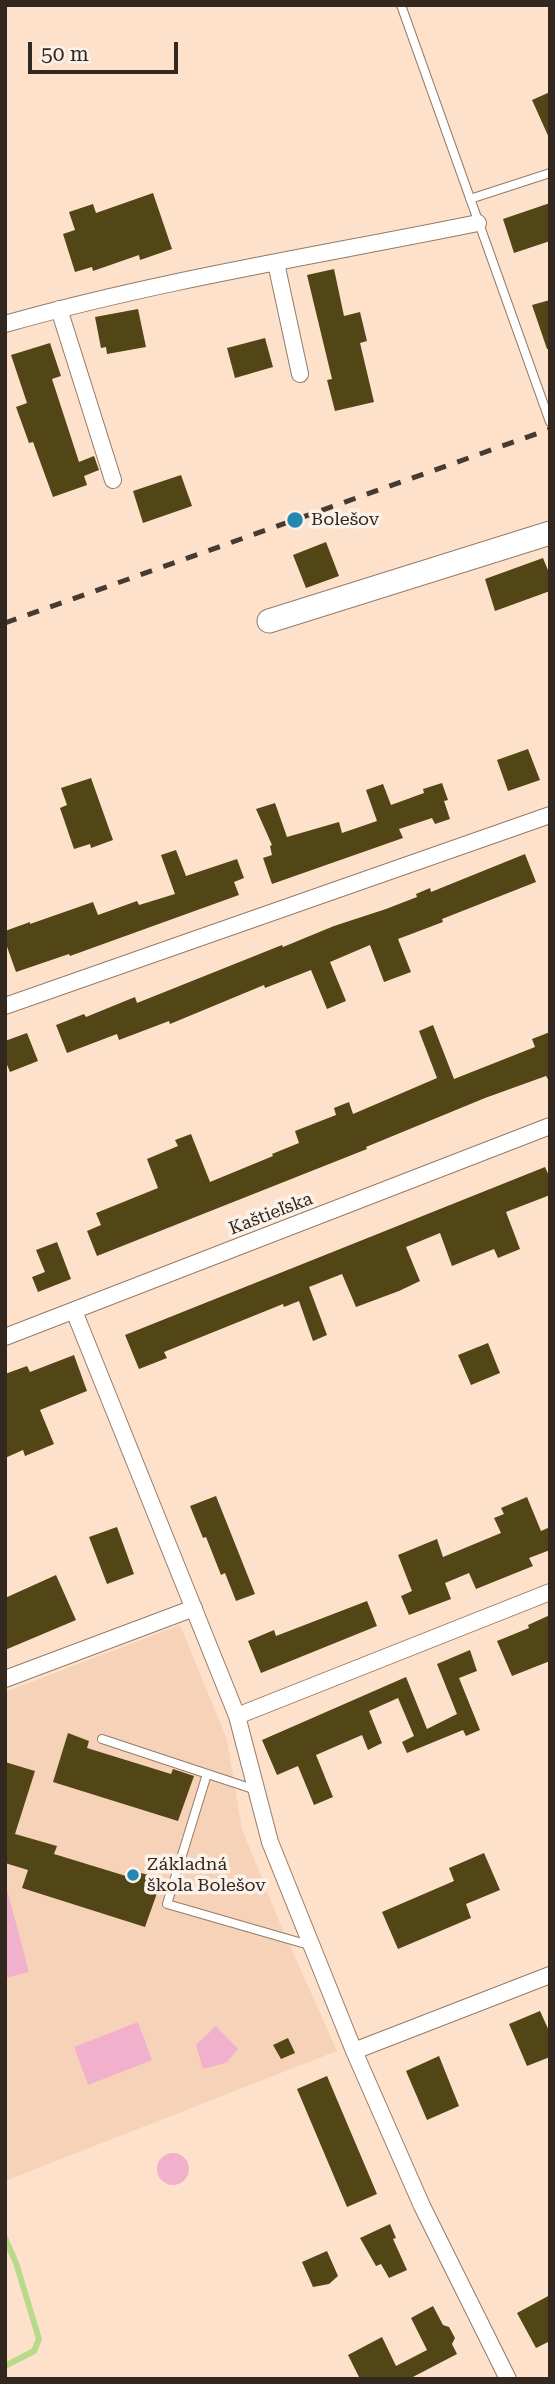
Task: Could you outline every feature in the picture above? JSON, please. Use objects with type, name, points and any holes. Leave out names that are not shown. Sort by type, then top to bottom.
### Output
[{"type":"street","points":[[5,324],[59,309],[478,223]]},
{"type":"street","points":[[276,264],[300,374]]},
{"type":"street","points":[[59,309],[113,480]]},
{"type":"street","points":[[269,621],[550,533]]},
{"type":"street","points":[[5,1006],[550,815]]},
{"type":"street","name":"Kaštieľska","points":[[5,1337],[550,1126]]},
{"type":"street","points":[[74,1311],[237,1716],[270,1842],[354,2051],[422,2206],[508,2379]]},
{"type":"street","points":[[237,1716],[550,1592]]},
{"type":"street","points":[[5,1679],[194,1608]]},
{"type":"street","points":[[354,2051],[550,1975]]},
{"type":"lane","points":[[401,5],[550,422]]},
{"type":"lane","points":[[470,199],[550,173]]},
{"type":"lane","points":[[102,1739],[256,1790]]},
{"type":"lane","points":[[207,1774],[167,1904],[311,1945]]},
{"type":"shaded area","name":"Základná škola Bolešov","points":[[180,1625],[227,1739],[242,1829],[279,1921],[337,2051],[5,2181],[5,1692]]},
{"type":"shaded area","points":[[5,1882],[29,1972],[5,1978]]},
{"type":"shaded area","points":[[138,2022],[152,2060],[88,2085],[74,2047]]},
{"type":"shaded area","points":[[216,2026],[238,2049],[226,2063],[203,2069],[196,2045]]},
{"type":"shaded area","points":[[173,2153],[184,2158],[189,2169],[184,2180],[173,2185],[162,2180],[157,2169],[162,2158]]},
{"type":"building","points":[[550,92],[550,140],[532,100]]},
{"type":"building","points":[[153,193],[172,249],[140,260],[139,255],[93,271],[92,267],[75,272],[63,234],[75,230],[69,212],[93,204],[96,213]]},
{"type":"building","points":[[550,203],[550,241],[514,253],[503,219]]},
{"type":"building","points":[[334,269],[344,316],[360,312],[367,341],[360,343],[374,402],[335,411],[327,380],[332,379],[307,275]]},
{"type":"building","points":[[550,300],[550,349],[547,349],[532,305]]},
{"type":"building","points":[[138,309],[146,347],[107,354],[106,347],[101,348],[95,317]]},
{"type":"building","points":[[265,338],[273,367],[235,378],[227,348]]},
{"type":"building","points":[[50,343],[61,376],[52,379],[79,462],[94,456],[99,470],[84,476],[87,485],[53,497],[33,442],[29,443],[16,407],[27,403],[11,355]]},
{"type":"building","points":[[181,475],[192,506],[143,523],[133,491]]},
{"type":"building","points":[[326,542],[339,576],[306,588],[293,555]]},
{"type":"building","points":[[543,558],[550,575],[550,591],[495,611],[485,579]]},
{"type":"building","points":[[528,749],[540,780],[508,791],[497,760]]},
{"type":"building","points":[[91,778],[113,840],[91,848],[90,844],[74,849],[60,808],[67,805],[61,788]]},
{"type":"building","points":[[442,783],[448,800],[444,801],[450,819],[435,824],[432,818],[399,829],[403,838],[272,884],[263,858],[272,855],[272,845],[256,809],[275,803],[287,837],[339,822],[342,833],[377,821],[366,790],[383,784],[391,805]]},
{"type":"building","points":[[176,850],[186,876],[237,859],[244,878],[234,882],[239,895],[70,956],[69,954],[16,972],[5,941],[5,931],[93,902],[98,915],[137,901],[139,905],[175,894],[161,855]]},
{"type":"building","points":[[525,854],[536,882],[398,939],[411,972],[384,982],[370,945],[330,962],[346,1001],[327,1009],[311,970],[265,988],[264,985],[170,1024],[169,1021],[119,1040],[117,1034],[67,1053],[56,1025],[84,1014],[86,1017],[135,997],[137,1003],[282,945],[283,947],[417,897],[416,894],[430,888],[431,892]]},
{"type":"building","points":[[433,1025],[454,1079],[535,1047],[532,1039],[550,1032],[550,1082],[546,1076],[485,1098],[366,1147],[367,1149],[97,1256],[87,1231],[101,1225],[96,1213],[158,1188],[147,1159],[178,1146],[175,1140],[191,1134],[210,1182],[273,1156],[272,1154],[299,1143],[295,1131],[336,1115],[334,1108],[349,1102],[353,1114],[437,1078],[419,1031]]},
{"type":"building","points":[[27,1033],[38,1061],[10,1072],[5,1060],[5,1041]]},
{"type":"building","points":[[545,1167],[550,1178],[550,1195],[506,1212],[520,1249],[498,1258],[494,1249],[452,1266],[440,1233],[406,1247],[420,1281],[399,1291],[356,1307],[342,1274],[309,1287],[327,1335],[313,1341],[299,1301],[284,1307],[283,1304],[164,1352],[167,1358],[139,1369],[125,1335]]},
{"type":"building","points":[[57,1242],[71,1279],[38,1292],[32,1277],[45,1272],[36,1250]]},
{"type":"building","points":[[488,1343],[500,1373],[471,1385],[458,1355]]},
{"type":"building","points":[[74,1355],[87,1391],[40,1410],[54,1444],[25,1456],[23,1450],[5,1458],[5,1374],[27,1366],[30,1372]]},
{"type":"building","points":[[216,1496],[255,1594],[236,1601],[225,1573],[221,1575],[190,1506]]},
{"type":"building","points":[[527,1497],[541,1531],[550,1527],[550,1550],[529,1558],[533,1566],[476,1589],[469,1573],[445,1583],[451,1599],[409,1615],[401,1596],[412,1591],[398,1555],[437,1539],[443,1557],[501,1533],[494,1518],[504,1514],[501,1508]]},
{"type":"building","points":[[117,1527],[134,1574],[107,1584],[89,1537]]},
{"type":"building","points":[[56,1575],[76,1620],[5,1650],[5,1598]]},
{"type":"building","points":[[367,1601],[377,1626],[261,1673],[248,1641],[274,1630],[276,1636]]},
{"type":"building","points":[[550,1615],[550,1661],[512,1676],[497,1641],[529,1628],[528,1625]]},
{"type":"building","points":[[470,1650],[477,1671],[459,1678],[480,1730],[466,1736],[463,1730],[407,1753],[402,1742],[414,1736],[398,1698],[369,1711],[382,1743],[368,1750],[362,1735],[316,1755],[333,1797],[314,1805],[298,1766],[277,1775],[262,1740],[406,1677],[427,1729],[457,1714],[437,1664]]},
{"type":"building","points":[[68,1733],[89,1741],[87,1748],[171,1774],[173,1769],[194,1776],[178,1821],[53,1782]]},
{"type":"building","points":[[5,1762],[35,1771],[15,1834],[57,1846],[54,1854],[139,1880],[141,1873],[162,1879],[145,1927],[22,1888],[28,1870],[5,1863]]},
{"type":"building","points":[[484,1853],[500,1890],[466,1904],[471,1918],[398,1949],[382,1912],[454,1881],[449,1868]]},
{"type":"building","points":[[540,2011],[550,2033],[550,2057],[527,2066],[509,2024]]},
{"type":"building","points":[[288,2038],[295,2053],[281,2059],[273,2045]]},
{"type":"building","points":[[439,2056],[459,2106],[427,2120],[406,2071]]},
{"type":"building","points":[[327,2076],[377,2194],[347,2207],[297,2089]]},
{"type":"building","points":[[390,2224],[396,2238],[393,2239],[407,2270],[389,2278],[381,2264],[376,2266],[360,2238]]},
{"type":"building","points":[[327,2251],[338,2276],[329,2284],[313,2287],[302,2262]]},
{"type":"building","points":[[550,2295],[550,2341],[536,2348],[517,2313]]},
{"type":"building","points":[[433,2306],[443,2325],[449,2327],[455,2338],[452,2344],[457,2354],[409,2379],[360,2379],[348,2355],[382,2337],[396,2366],[427,2350],[411,2318]]},
{"type":"waterway","points":[[5,2238],[16,2263],[39,2339],[34,2351],[5,2366]]},
{"type":"railway","points":[[5,623],[550,429]]},
{"type":"place","name":"Bolešov","points":[[295,520]]},
{"type":"place","name":"Základná škola Bolešov","points":[[133,1875]]}]
